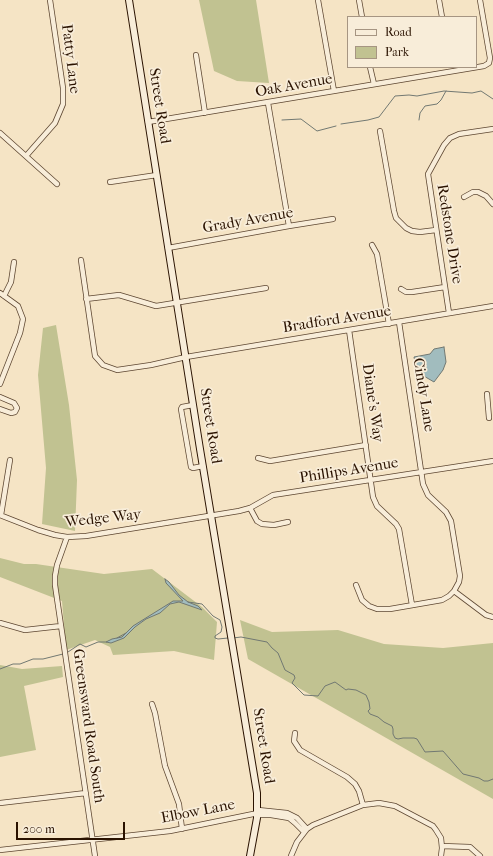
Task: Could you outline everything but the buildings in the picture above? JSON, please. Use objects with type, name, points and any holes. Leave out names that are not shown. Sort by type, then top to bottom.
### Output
[{"type":"main road","name":"Street Road","points":[[128,0],[256,783],[258,813],[250,856]]},
{"type":"street","name":"Patty Lane","points":[[26,156],[55,123],[63,104],[63,88],[50,0]]},
{"type":"street","points":[[318,0],[334,91]]},
{"type":"street","points":[[359,0],[362,16]]},
{"type":"street","points":[[439,0],[442,16]]},
{"type":"street","name":"Oak Avenue","points":[[477,67],[484,66],[490,61],[480,0]]},
{"type":"street","points":[[196,55],[205,113]]},
{"type":"street","points":[[370,68],[374,84]]},
{"type":"street","name":"Oak Avenue","points":[[148,122],[268,103],[462,68]]},
{"type":"street","points":[[268,103],[288,226]]},
{"type":"street","name":"Redstone Drive","points":[[449,313],[428,171],[445,142],[453,136],[493,129]]},
{"type":"street","points":[[380,131],[396,218],[406,228],[412,231],[420,232],[436,230]]},
{"type":"street","points":[[0,133],[57,184]]},
{"type":"street","points":[[110,182],[157,175]]},
{"type":"street","points":[[464,197],[473,192],[478,192],[486,196],[493,204]]},
{"type":"street","name":"Grady Avenue","points":[[168,248],[333,219]]},
{"type":"street","points":[[372,245],[377,254],[388,324]]},
{"type":"street","name":"Bradford Avenue","points":[[81,260],[95,356],[103,365],[121,370],[186,357],[493,306]]},
{"type":"street","points":[[0,384],[20,333],[22,319],[18,306],[2,295],[11,282],[14,262]]},
{"type":"street","points":[[401,289],[412,292],[445,287]]},
{"type":"street","points":[[86,299],[119,295],[153,306],[266,288]]},
{"type":"street","name":"Cindy Lane","points":[[399,322],[423,484],[428,495],[446,512],[451,521],[460,576],[459,582],[454,591]]},
{"type":"street","name":"Diane's Way","points":[[349,330],[373,497],[375,502],[399,529],[412,605]]},
{"type":"street","points":[[487,394],[491,409],[489,418]]},
{"type":"street","points":[[0,397],[14,403],[17,408],[15,412],[11,413],[0,408]]},
{"type":"street","points":[[193,405],[182,407],[180,409],[191,467],[203,466]]},
{"type":"street","points":[[258,458],[270,461],[366,445]]},
{"type":"street","points":[[1,515],[10,460]]},
{"type":"street","name":"Phillips Avenue","points":[[212,517],[250,508],[273,495],[493,461]]},
{"type":"street","points":[[250,508],[257,521],[262,524],[274,525],[288,522]]},
{"type":"street","name":"Wedge Way","points":[[1,515],[38,530],[67,537],[86,536],[212,517]]},
{"type":"street","name":"Greensward Road South","points":[[67,537],[57,565],[55,576],[64,651],[86,792],[94,856]]},
{"type":"street","points":[[356,585],[362,600],[373,608],[377,609],[390,609],[442,600],[454,591],[486,615],[493,616]]},
{"type":"street","points":[[0,623],[25,630],[61,626]]},
{"type":"street","points":[[152,704],[155,712],[165,766],[179,804],[182,829]]},
{"type":"street","points":[[295,733],[294,741],[300,750],[347,777],[355,784],[359,791],[363,805]]},
{"type":"street","points":[[0,803],[86,792]]},
{"type":"street","points":[[291,856],[297,842],[306,830],[316,823],[363,805],[383,803],[405,810],[436,830],[441,838],[442,846],[440,856]]},
{"type":"street","name":"Elbow Lane","points":[[0,850],[92,839],[143,835],[182,829],[258,813],[286,812],[297,818],[306,830]]},
{"type":"street","points":[[442,846],[470,847],[480,856]]},
{"type":"green space","points":[[199,0],[256,0],[269,83],[237,81],[214,71]]},
{"type":"green space","points":[[56,325],[69,405],[77,480],[75,531],[42,524],[46,468],[38,375],[43,328]]},
{"type":"green space","points":[[0,558],[24,564],[36,564],[104,574],[152,569],[202,607],[217,622],[214,660],[174,651],[113,655],[110,647],[95,640],[66,650],[62,601],[0,577]]},
{"type":"green space","points":[[240,620],[272,632],[338,630],[384,644],[443,648],[493,643],[493,799],[248,659]]},
{"type":"green space","points":[[0,665],[22,669],[62,666],[63,677],[24,686],[36,750],[0,757]]},
{"type":"water","points":[[444,347],[446,362],[443,370],[434,382],[417,372],[414,357],[430,354],[434,349]]},
{"type":"water","points":[[165,579],[179,595],[202,610],[179,602],[170,604],[160,613],[146,619],[135,627],[124,638],[111,643],[106,642],[122,637],[133,626],[173,601],[183,601],[166,583]]},
{"type":"waterway","points":[[341,124],[379,117],[395,96],[417,96],[444,91],[472,93],[481,91],[493,99]]},
{"type":"waterway","points":[[419,120],[420,113],[425,106],[437,104],[446,91]]},
{"type":"waterway","points":[[282,120],[301,119],[317,131],[336,126]]},
{"type":"waterway","points":[[188,602],[202,604],[213,616],[220,620],[222,627],[221,632],[215,636],[215,638],[228,638]]},
{"type":"waterway","points":[[117,638],[126,633]]},
{"type":"waterway","points":[[233,638],[241,637],[267,642],[278,653],[285,670],[294,675],[295,678],[292,683],[304,695],[318,696],[325,686],[335,682],[346,690],[356,690],[366,695],[369,702],[370,709],[368,711],[370,714],[392,726],[395,738],[417,739],[425,752],[443,751],[463,774],[479,778],[484,781],[493,779]]},
{"type":"waterway","points":[[68,652],[80,644],[86,647],[98,642],[106,642]]},
{"type":"waterway","points":[[0,669],[33,659],[43,659],[63,654]]}]
